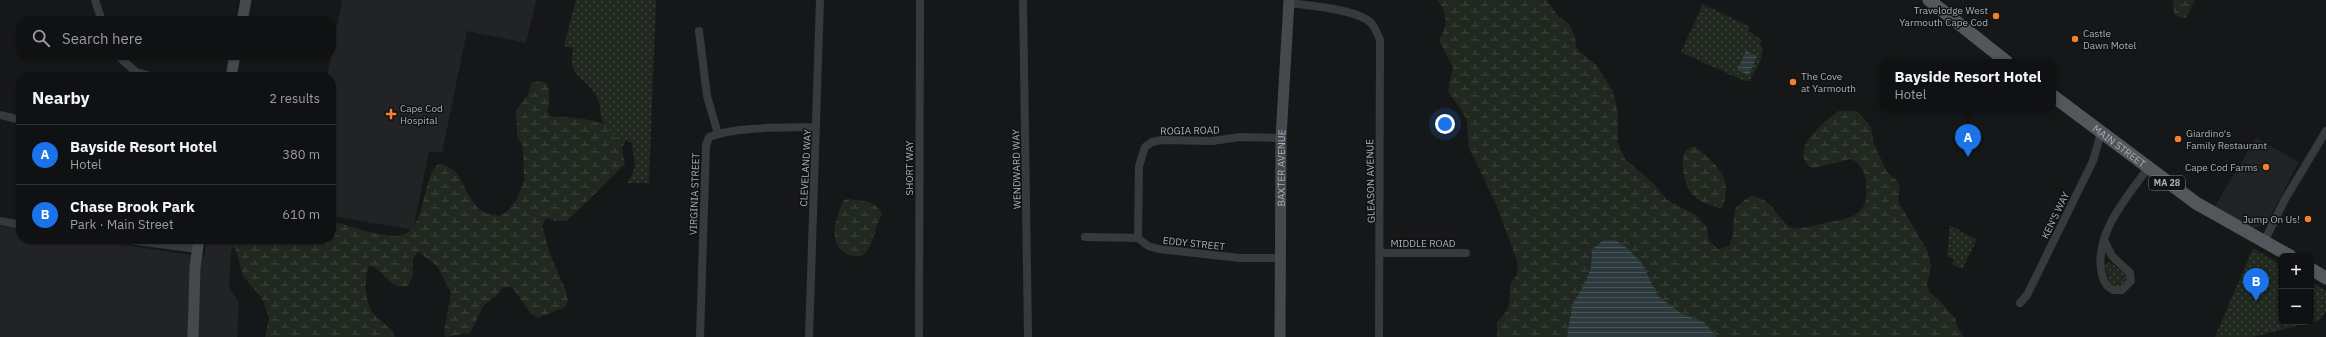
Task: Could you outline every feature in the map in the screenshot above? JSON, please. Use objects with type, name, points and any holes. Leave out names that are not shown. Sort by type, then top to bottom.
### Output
[{"type":"main road","points":[[1929,0],[2003,59]]},
{"type":"main road","name":"MAIN STREET","points":[[2056,98],[2196,203],[2284,253]]},
{"type":"main road","points":[[2314,271],[2326,278]]},
{"type":"street","points":[[95,0],[100,16]]},
{"type":"street","points":[[243,16],[246,0]]},
{"type":"street","name":"CLEVELAND WAY","points":[[809,337],[820,0]]},
{"type":"street","name":"SHORT WAY","points":[[919,337],[920,0]]},
{"type":"street","name":"WENDWARD WAY","points":[[1023,0],[1028,337]]},
{"type":"street","name":"GLEASON AVENUE","points":[[1289,2],[1362,17],[1373,26],[1380,40],[1381,253],[1379,337]]},
{"type":"street","name":"BAXTER AVENUE","points":[[1280,337],[1281,138],[1289,2]]},
{"type":"street","points":[[699,31],[707,96],[718,134],[816,127]]},
{"type":"street","points":[[123,60],[136,72]]},
{"type":"street","points":[[232,72],[234,60]]},
{"type":"street","points":[[0,115],[16,119]]},
{"type":"street","points":[[2264,242],[2284,201],[2326,131]]},
{"type":"street","name":"KEN'S WAY","points":[[2020,303],[2027,295],[2093,160],[2101,133]]},
{"type":"street","name":"VIRGINIA STREET","points":[[700,337],[706,145],[709,137],[718,134]]},
{"type":"street","name":"ROGIA ROAD","points":[[1138,238],[1139,166],[1141,155],[1146,147],[1152,142],[1162,140],[1212,141],[1240,137],[1281,138]]},
{"type":"street","points":[[2105,242],[2112,256],[2130,273],[2131,281],[2122,290],[2113,290],[2104,282],[2101,259],[2105,242],[2118,209],[2148,168]]},
{"type":"street","points":[[0,222],[16,224]]},
{"type":"street","name":"EDDY STREET","points":[[1085,237],[1138,238],[1148,246],[1158,249],[1240,258],[1281,258]]},
{"type":"street","points":[[193,337],[198,244]]},
{"type":"street","name":"MIDDLE ROAD","points":[[1381,253],[1466,253]]},
{"type":"shaded area","name":"Cape Cod Hospital","points":[[342,0],[536,0],[526,43],[467,31],[442,153],[429,151],[413,230],[336,217],[336,72],[328,72],[330,60],[336,60],[336,31]]},
{"type":"shaded area","points":[[1746,51],[1757,56],[1749,75],[1737,70]]},
{"type":"shaded area","points":[[2256,138],[2299,162],[2266,225],[2253,228],[2215,206]]},
{"type":"shaded area","points":[[0,226],[16,228],[16,244],[119,244],[204,257],[206,244],[237,244],[231,250],[229,288],[239,302],[237,337],[0,337]]},
{"type":"shaded area","points":[[1616,240],[1628,249],[1642,263],[1658,296],[1681,313],[1704,322],[1717,337],[1567,337],[1572,305],[1585,283],[1591,267],[1592,250],[1602,241]]},
{"type":"green space","points":[[576,0],[656,0],[649,183],[627,183],[633,173],[635,164],[631,142],[615,138],[613,133],[604,124],[599,103],[594,92],[575,72],[572,58],[573,48],[564,46]]},
{"type":"green space","points":[[1437,0],[1547,0],[1558,16],[1569,24],[1574,34],[1577,49],[1596,65],[1613,91],[1618,112],[1618,143],[1625,159],[1653,183],[1667,200],[1696,215],[1707,228],[1709,241],[1718,249],[1729,246],[1732,237],[1736,207],[1750,196],[1759,198],[1772,206],[1789,226],[1795,228],[1843,219],[1857,214],[1862,209],[1866,194],[1865,175],[1860,166],[1851,159],[1814,168],[1808,166],[1804,158],[1804,151],[1811,136],[1838,111],[1857,111],[1871,127],[1874,144],[1887,172],[1896,180],[1900,187],[1898,201],[1928,252],[1931,267],[1927,285],[1930,293],[1937,298],[1955,318],[1958,328],[1964,337],[1717,337],[1704,322],[1681,313],[1658,296],[1642,263],[1592,250],[1591,267],[1585,283],[1572,306],[1567,337],[1497,337],[1497,323],[1507,310],[1510,300],[1510,285],[1517,275],[1518,264],[1497,206],[1469,148],[1467,119],[1448,91],[1453,68],[1439,40],[1444,30],[1446,20],[1443,9]]},
{"type":"green space","points":[[2173,0],[2195,0],[2186,18],[2181,18],[2174,14]]},
{"type":"green space","points":[[1703,4],[1750,27],[1748,31],[1762,40],[1760,44],[1762,53],[1760,62],[1750,81],[1744,81],[1681,52]]},
{"type":"green space","points":[[540,81],[546,82],[550,96],[547,111],[552,117],[582,118],[610,125],[628,133],[622,149],[625,164],[567,221],[554,221],[547,218],[542,225],[550,254],[566,291],[568,301],[565,307],[538,318],[531,314],[512,287],[504,287],[496,296],[484,305],[470,333],[446,337],[444,332],[451,292],[437,266],[419,252],[413,259],[413,275],[408,286],[394,285],[379,271],[369,266],[367,272],[366,291],[371,309],[374,314],[391,330],[395,337],[265,337],[269,318],[265,306],[261,297],[243,276],[234,244],[336,244],[336,222],[379,234],[394,236],[405,234],[413,228],[418,218],[428,181],[433,171],[439,164],[448,166],[454,171],[459,177],[471,200],[477,207],[484,212],[500,216],[509,210],[517,199],[524,181],[523,147],[517,135],[516,111],[528,95],[531,83]]},
{"type":"green space","points":[[1694,146],[1710,159],[1721,173],[1726,189],[1722,209],[1696,198],[1692,194],[1686,182],[1683,169],[1685,151]]},
{"type":"green space","points":[[848,199],[868,202],[876,206],[882,214],[868,249],[864,254],[857,257],[845,253],[839,248],[836,241],[835,224],[837,216],[844,200]]},
{"type":"green space","points":[[1950,225],[1977,240],[1962,269],[1952,264],[1954,259],[1947,256]]},
{"type":"green space","points":[[2253,248],[2278,263],[2278,325],[2300,325],[2253,337],[2215,337]]},
{"type":"green space","points":[[2108,261],[2127,275],[2126,281],[2119,287],[2114,286],[2109,281],[2105,266]]},
{"type":"green space","points":[[2314,284],[2326,291],[2326,311],[2320,320],[2314,322]]},
{"type":"place","name":"Travelodge West Yarmouth Cape Cod","points":[[1996,16]]},
{"type":"place","name":"Castle Dawn Motel","points":[[2075,39]]},
{"type":"place","name":"The Cove at Yarmouth","points":[[1793,82]]},
{"type":"place","name":"Cape Cod Hospital","points":[[391,114]]},
{"type":"place","name":"Giardino's Family Restaurant","points":[[2178,139]]},
{"type":"place","name":"Bayside Resort Hotel","points":[[1968,157]]},
{"type":"place","name":"Cape Cod Farms","points":[[2266,167]]},
{"type":"place","name":"Jump On Us!","points":[[2308,219]]},
{"type":"place","name":"Chase Brook Park","points":[[2256,301]]}]
